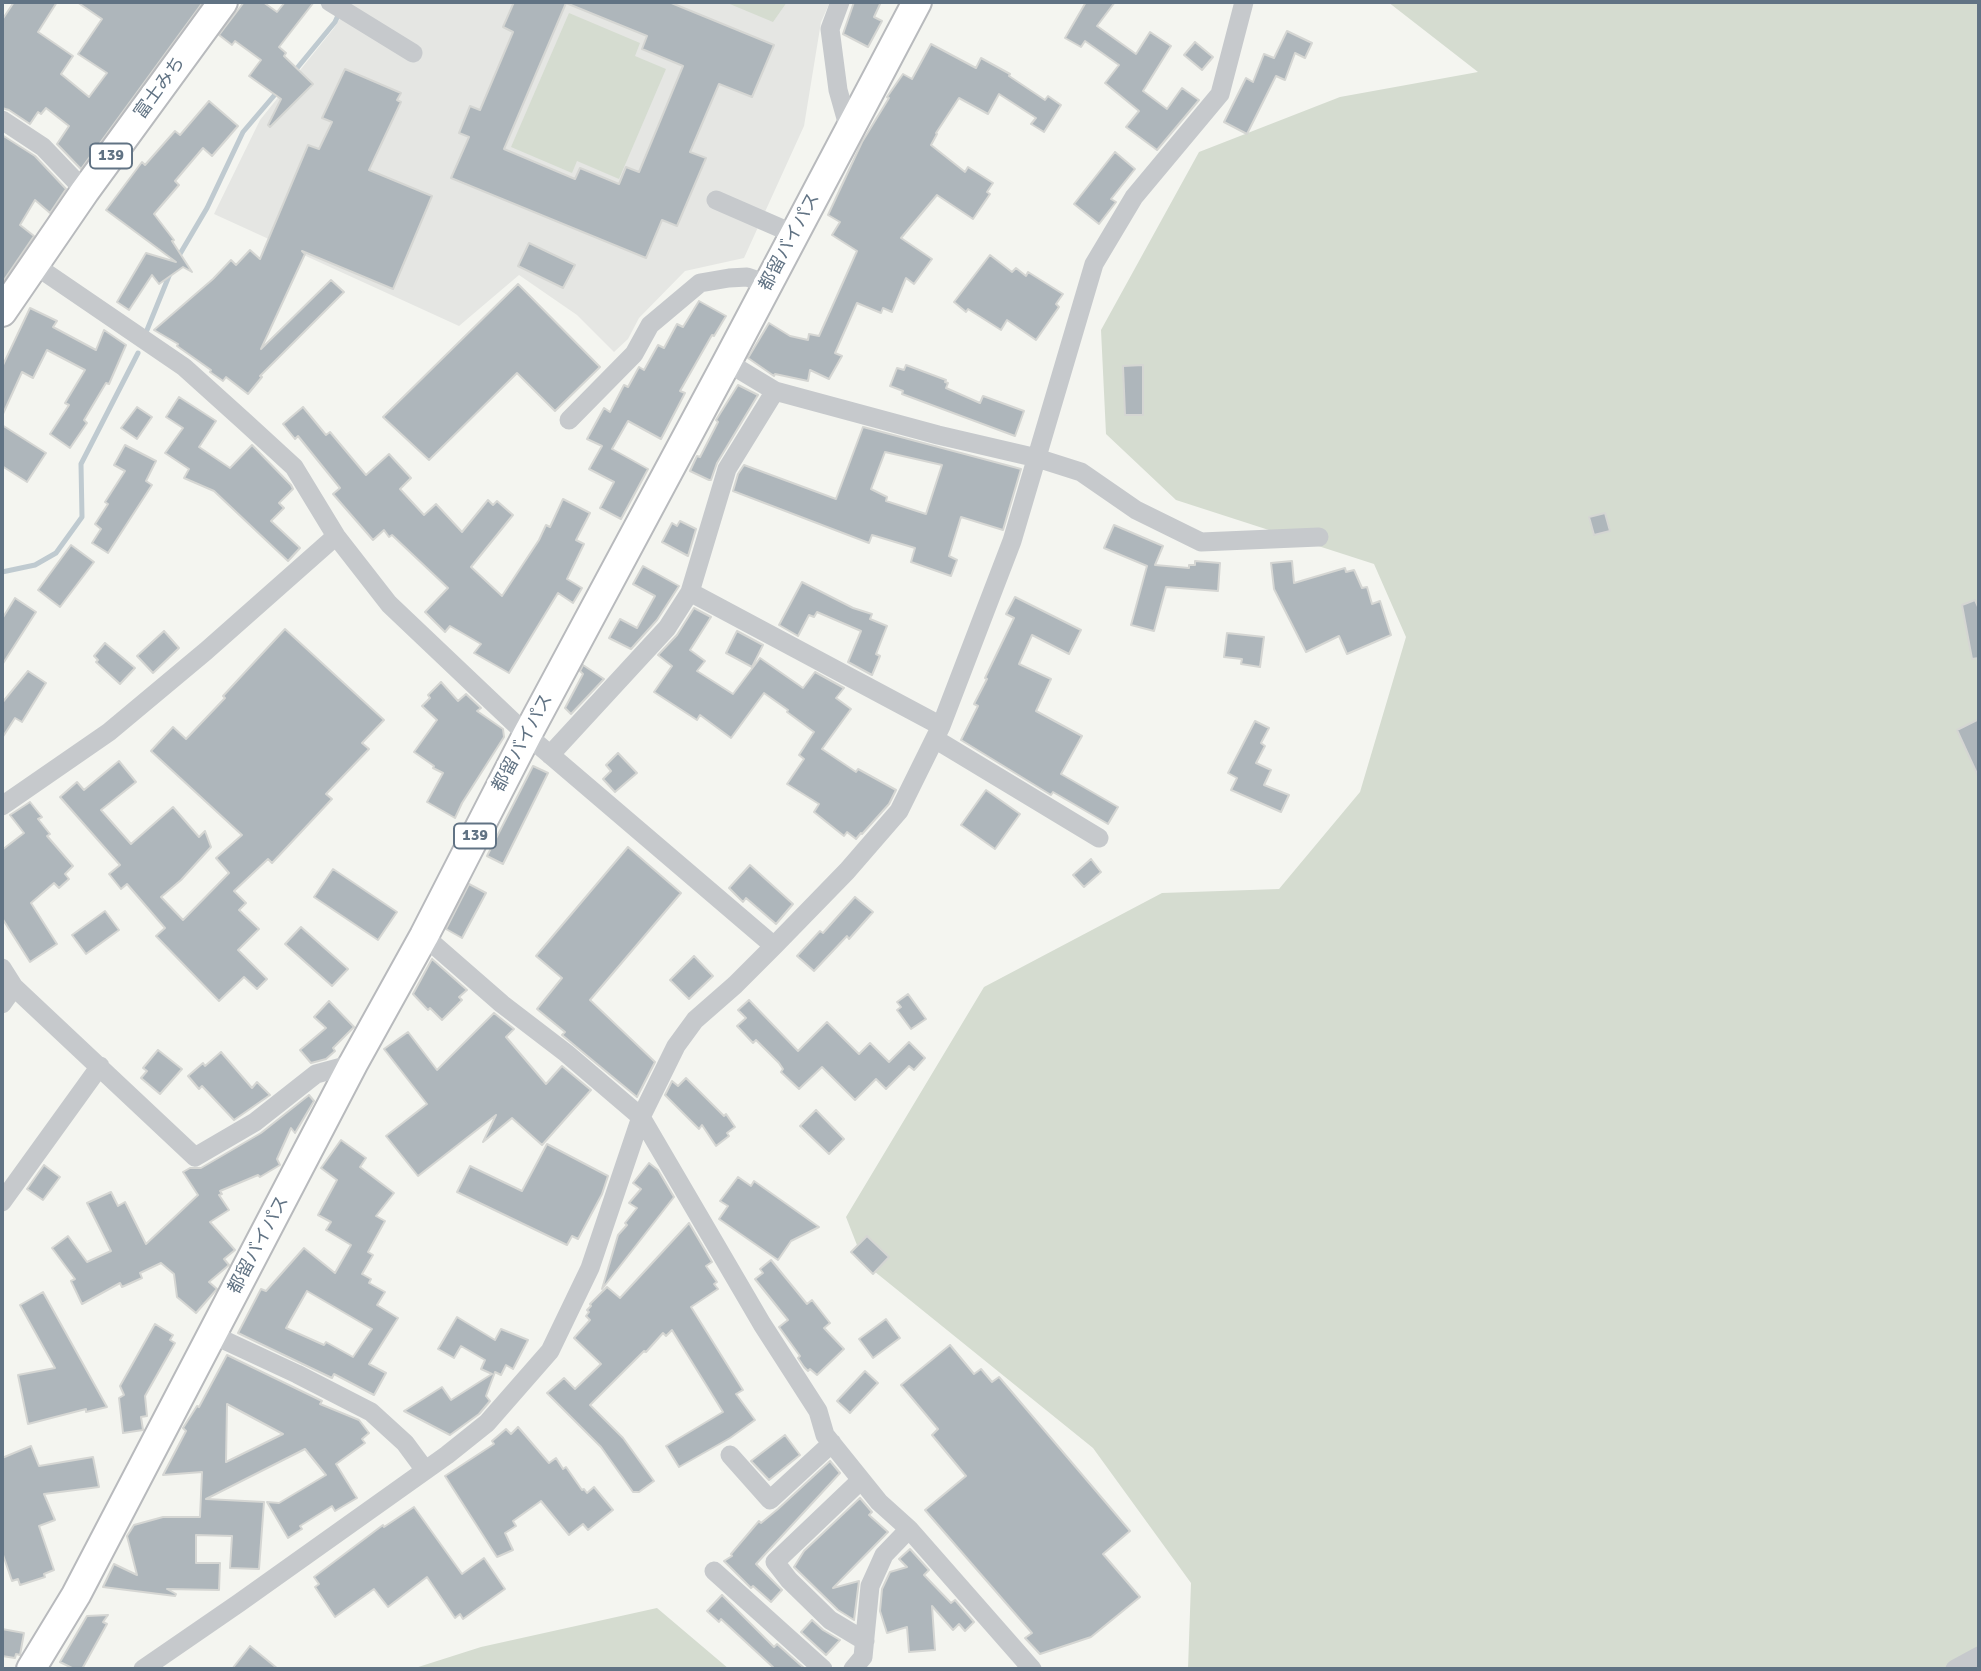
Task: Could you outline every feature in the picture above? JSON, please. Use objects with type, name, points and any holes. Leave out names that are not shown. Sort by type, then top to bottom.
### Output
[{"type":"highway","name":"富士みち","points":[[2,312],[85,191],[223,2]]},
{"type":"highway","name":"都留バイパス","points":[[31,1669],[76,1595],[353,1064],[424,936],[527,735],[917,2]]},
{"type":"street","points":[[840,2],[830,29],[838,90],[849,130]]},
{"type":"street","points":[[143,1669],[240,1604],[487,1423],[550,1351],[590,1268],[641,1117],[676,1046],[695,1020],[736,985],[846,871],[899,811],[938,733],[1012,541],[1094,264],[1133,197],[1220,94],[1244,2]]},
{"type":"street","points":[[337,7],[413,53]]},
{"type":"street","points":[[2,120],[43,147],[85,191]]},
{"type":"street","points":[[716,200],[794,234]]},
{"type":"street","points":[[36,266],[184,367],[294,467],[336,536],[389,604],[527,735],[774,946]]},
{"type":"street","points":[[569,420],[634,354],[650,325],[700,283],[747,277],[768,284]]},
{"type":"street","points":[[727,362],[775,391],[938,435],[1037,458],[1081,472],[1136,510],[1200,542],[1319,537]]},
{"type":"street","points":[[551,755],[667,628],[690,593],[727,469],[775,391]]},
{"type":"street","points":[[2,806],[109,732],[336,536]]},
{"type":"street","points":[[690,593],[938,733],[1098,838]]},
{"type":"street","points":[[424,936],[502,1004],[566,1053],[641,1117],[762,1324],[818,1411],[825,1435],[879,1502],[909,1529],[1032,1669]]},
{"type":"street","points":[[2,968],[14,986],[195,1157],[255,1122],[316,1074],[353,1064]]},
{"type":"street","points":[[2,1004],[14,986]]},
{"type":"street","points":[[2,1202],[100,1066]]},
{"type":"street","points":[[211,1334],[371,1412],[405,1443],[425,1470]]},
{"type":"street","points":[[730,1455],[770,1500],[832,1443]]},
{"type":"street","points":[[861,1480],[775,1562],[789,1580],[830,1620],[865,1641]]},
{"type":"street","points":[[853,1669],[863,1657],[870,1586],[884,1555],[909,1529]]},
{"type":"street","points":[[714,1571],[823,1669]]},
{"type":"street","points":[[1955,1669],[1979,1656]]},
{"type":"shaded area","points":[[350,2],[830,2],[821,22],[804,126],[744,258],[685,271],[639,318],[628,339],[614,352],[577,315],[519,275],[459,326],[214,214],[260,120],[334,28]]},
{"type":"shaded area","points":[[725,2],[787,2],[773,22]]},
{"type":"shaded area","points":[[1388,2],[1979,2],[1979,1669],[1188,1669],[1191,1583],[1093,1448],[864,1263],[846,1217],[984,987],[1162,893],[1279,889],[1360,792],[1406,637],[1374,564],[1176,500],[1106,434],[1101,330],[1199,152],[1340,97],[1478,72]]},
{"type":"shaded area","points":[[569,13],[640,43],[635,56],[666,69],[619,179],[577,161],[572,173],[511,147]]},
{"type":"shaded area","points":[[657,1608],[729,1669],[412,1669],[481,1647]]},
{"type":"building","points":[[14,2],[57,2],[38,32],[73,56],[61,74],[89,97],[107,73],[78,54],[102,19],[77,2],[203,2],[81,169],[57,144],[69,126],[46,108],[41,114],[38,112],[30,124],[2,108],[2,20]]},
{"type":"building","points":[[244,2],[263,2],[277,12],[285,2],[314,2],[279,47],[286,53],[284,56],[313,84],[270,127],[268,125],[281,99],[249,76],[261,60],[235,41],[232,45],[219,35]]},
{"type":"building","points":[[514,2],[669,2],[774,45],[752,97],[719,84],[690,152],[706,158],[677,226],[662,220],[646,258],[451,178],[469,137],[459,133],[470,106],[480,110],[513,32],[503,27]],"holes":[[[566,3],[647,36],[642,49],[683,66],[639,172],[626,167],[619,184],[580,168],[575,179],[504,149]]]},
{"type":"building","points":[[854,2],[881,2],[874,17],[882,21],[868,47],[843,34]]},
{"type":"building","points":[[1086,2],[1115,2],[1097,26],[1136,54],[1150,32],[1171,46],[1143,91],[1167,109],[1182,88],[1199,100],[1157,150],[1126,127],[1139,111],[1105,83],[1119,65],[1085,41],[1081,47],[1065,38]]},
{"type":"building","points":[[1287,31],[1312,43],[1305,58],[1295,53],[1285,80],[1276,76],[1247,134],[1224,122],[1246,78],[1253,82],[1264,54],[1274,58]]},
{"type":"building","points":[[1195,42],[1213,57],[1202,70],[1184,55]]},
{"type":"building","points":[[931,44],[976,68],[981,58],[1010,74],[1009,76],[1045,100],[1048,96],[1061,105],[1044,132],[1031,124],[1036,118],[999,94],[988,114],[959,98],[931,145],[965,172],[968,167],[993,183],[987,192],[990,194],[973,219],[937,195],[901,238],[932,259],[914,284],[906,278],[892,312],[883,308],[881,313],[857,303],[835,353],[842,356],[829,379],[810,370],[808,381],[775,374],[774,376],[748,358],[769,323],[790,336],[808,340],[809,334],[819,336],[857,251],[832,235],[840,222],[828,215],[862,142],[889,98],[887,97],[903,74],[912,79]]},
{"type":"building","points":[[345,69],[401,93],[397,100],[401,102],[369,170],[432,196],[393,289],[302,251],[305,254],[261,349],[331,280],[344,292],[260,376],[262,377],[248,394],[226,377],[223,381],[177,346],[178,344],[154,330],[231,260],[236,265],[250,250],[260,259],[308,145],[319,149],[332,122],[322,118]]},
{"type":"building","points":[[209,101],[238,126],[212,156],[203,148],[175,181],[179,185],[154,214],[174,240],[172,241],[192,272],[183,267],[159,284],[152,275],[129,310],[117,302],[146,253],[176,262],[106,210],[142,162],[145,165],[175,131],[180,135]]},
{"type":"building","points":[[2,135],[35,156],[66,189],[50,213],[35,200],[20,225],[34,236],[2,283]]},
{"type":"building","points":[[1115,152],[1135,169],[1111,199],[1116,202],[1099,224],[1074,204]]},
{"type":"building","points":[[529,243],[575,265],[563,288],[518,266]]},
{"type":"building","points":[[990,255],[1012,272],[1016,268],[1026,276],[1028,272],[1063,294],[1056,304],[1059,307],[1036,340],[1007,320],[1001,330],[968,309],[966,312],[954,302]]},
{"type":"building","points":[[518,284],[600,367],[555,411],[517,373],[429,460],[383,417]]},
{"type":"building","points":[[699,301],[726,316],[680,391],[685,393],[661,439],[628,421],[612,449],[648,469],[621,519],[600,508],[614,482],[589,469],[602,446],[587,439],[604,408],[610,412],[624,385],[628,387],[639,367],[644,370],[658,345],[664,348],[677,324],[683,327]]},
{"type":"building","points":[[30,308],[57,321],[53,327],[96,350],[104,330],[126,345],[109,384],[106,383],[84,420],[87,423],[70,448],[50,434],[69,405],[65,403],[85,370],[47,350],[33,378],[22,372],[2,416],[2,367]]},
{"type":"building","points":[[906,365],[946,380],[946,388],[980,403],[983,396],[1024,411],[1015,436],[902,394],[903,391],[890,386],[897,368],[904,370]]},
{"type":"building","points":[[1143,365],[1143,415],[1125,415],[1123,366]]},
{"type":"building","points":[[738,385],[758,395],[709,480],[690,471],[718,422],[716,420]]},
{"type":"building","points":[[179,397],[216,421],[199,447],[230,468],[252,445],[291,485],[293,489],[279,503],[284,508],[271,521],[300,548],[288,561],[214,491],[184,478],[189,469],[165,453],[183,428],[166,417]]},
{"type":"building","points":[[137,407],[152,417],[137,439],[121,428]]},
{"type":"building","points":[[303,407],[326,435],[330,432],[366,475],[389,454],[411,478],[400,489],[424,515],[436,504],[462,532],[488,500],[493,505],[497,501],[513,515],[471,567],[502,596],[546,525],[550,527],[563,499],[590,513],[576,540],[584,544],[567,579],[582,588],[573,603],[558,593],[509,673],[474,653],[481,644],[450,626],[445,632],[425,612],[448,588],[392,535],[389,537],[384,530],[373,540],[333,494],[340,488],[298,436],[295,439],[283,424]]},
{"type":"building","points":[[2,425],[46,453],[27,482],[2,466]]},
{"type":"building","points":[[863,427],[1021,469],[1003,530],[961,517],[949,556],[957,560],[951,576],[911,562],[915,548],[872,535],[869,543],[733,491],[744,465],[836,499]],"holes":[[[885,452],[942,465],[926,514],[886,501],[887,497],[871,489]]]},
{"type":"building","points":[[125,445],[156,461],[146,481],[152,485],[108,553],[92,543],[101,529],[95,524],[108,504],[105,502],[125,471],[114,465]]},
{"type":"building","points":[[1605,513],[1610,531],[1594,535],[1589,517]]},
{"type":"building","points":[[680,521],[696,529],[688,556],[662,542],[672,523],[677,526]]},
{"type":"building","points":[[1114,525],[1163,546],[1155,565],[1189,568],[1189,565],[1195,565],[1195,561],[1220,563],[1218,591],[1166,587],[1154,631],[1131,625],[1147,566],[1104,548]]},
{"type":"building","points":[[71,545],[94,562],[60,607],[38,590]]},
{"type":"building","points":[[1292,561],[1294,583],[1345,568],[1346,572],[1354,570],[1362,588],[1367,587],[1372,604],[1380,601],[1391,635],[1347,654],[1339,636],[1306,652],[1274,589],[1271,563]]},
{"type":"building","points":[[643,566],[679,586],[657,620],[631,649],[609,638],[620,619],[637,628],[655,596],[633,584]]},
{"type":"building","points":[[802,582],[853,608],[872,614],[870,619],[887,626],[876,654],[880,656],[872,675],[848,662],[861,631],[817,612],[814,617],[809,615],[798,636],[779,625]]},
{"type":"building","points":[[1015,597],[1081,630],[1069,654],[1032,635],[1019,664],[1051,679],[1036,711],[1082,736],[1061,774],[1118,807],[1108,824],[1053,792],[1051,795],[961,740],[978,706],[974,704],[987,679],[985,678],[1014,618],[1006,614]]},
{"type":"building","points":[[15,598],[36,612],[2,665],[2,619]]},
{"type":"building","points":[[1975,600],[1979,609],[1979,658],[1972,659],[1962,605]]},
{"type":"building","points":[[694,608],[711,617],[690,650],[705,661],[697,671],[733,694],[760,658],[803,688],[815,672],[844,688],[836,698],[851,709],[822,749],[856,772],[858,769],[896,790],[889,804],[856,839],[847,832],[844,836],[814,812],[819,804],[787,784],[804,759],[799,755],[814,732],[787,712],[788,710],[764,693],[731,738],[700,715],[697,720],[654,692],[672,666],[658,655],[677,635]]},
{"type":"building","points":[[285,629],[384,720],[362,743],[369,749],[326,794],[332,799],[272,863],[268,859],[234,891],[246,903],[239,910],[259,929],[238,950],[267,979],[257,989],[244,977],[219,1001],[156,936],[165,928],[127,884],[121,889],[109,874],[120,865],[60,797],[77,782],[84,790],[119,761],[136,782],[101,810],[131,844],[173,807],[199,837],[205,831],[211,847],[181,880],[161,897],[183,920],[229,873],[216,858],[242,835],[151,751],[173,727],[186,739]]},
{"type":"building","points":[[164,631],[179,648],[153,673],[137,656]]},
{"type":"building","points":[[737,631],[763,645],[752,667],[726,653]]},
{"type":"building","points":[[1227,633],[1264,637],[1260,667],[1241,664],[1242,659],[1224,657]]},
{"type":"building","points":[[105,643],[135,668],[120,684],[96,662],[98,660],[94,656]]},
{"type":"building","points":[[583,665],[604,679],[571,714],[565,708],[583,674],[580,671]]},
{"type":"building","points":[[28,671],[46,683],[22,722],[15,718],[2,738],[2,703]]},
{"type":"building","points":[[441,682],[458,701],[466,694],[481,708],[477,711],[503,729],[504,737],[455,818],[427,802],[443,773],[414,752],[437,720],[422,706],[430,698],[428,695]]},
{"type":"building","points":[[1979,719],[1979,778],[1957,730]]},
{"type":"building","points":[[1255,721],[1269,728],[1261,743],[1265,746],[1256,763],[1271,770],[1264,785],[1289,795],[1281,812],[1231,790],[1237,778],[1228,773]]},
{"type":"building","points":[[618,753],[637,773],[615,792],[603,779],[611,771],[606,765]]},
{"type":"building","points":[[533,766],[548,773],[503,864],[487,856]]},
{"type":"building","points":[[986,790],[1020,814],[995,849],[961,825]]},
{"type":"building","points":[[30,802],[42,817],[38,819],[50,834],[47,836],[73,866],[65,874],[69,879],[59,888],[54,883],[31,903],[57,944],[30,962],[2,918],[2,850],[24,833],[10,815]]},
{"type":"building","points":[[628,847],[681,893],[590,1000],[655,1062],[637,1097],[562,1035],[565,1032],[537,1009],[562,978],[536,956]]},
{"type":"building","points":[[1091,859],[1101,872],[1084,887],[1073,875]]},
{"type":"building","points":[[750,865],[793,904],[776,924],[746,898],[743,902],[729,888]]},
{"type":"building","points":[[333,869],[397,912],[378,940],[314,897]]},
{"type":"building","points":[[469,884],[486,893],[462,938],[446,929]]},
{"type":"building","points":[[855,897],[873,912],[849,939],[847,936],[814,971],[797,956],[820,931],[823,933]]},
{"type":"building","points":[[105,911],[119,930],[86,954],[72,935]]},
{"type":"building","points":[[301,927],[348,969],[332,986],[285,944]]},
{"type":"building","points":[[694,956],[713,976],[689,999],[670,980]]},
{"type":"building","points":[[432,959],[467,990],[459,997],[462,1000],[442,1020],[413,994]]},
{"type":"building","points":[[908,994],[926,1019],[911,1029],[897,1010],[901,1007],[897,1002]]},
{"type":"building","points":[[749,1000],[798,1051],[827,1022],[859,1054],[870,1043],[889,1062],[909,1042],[925,1058],[914,1070],[909,1066],[886,1089],[876,1079],[855,1100],[822,1067],[799,1089],[781,1072],[783,1069],[779,1063],[756,1040],[753,1043],[737,1026],[746,1018],[738,1010]]},
{"type":"building","points":[[329,1001],[354,1027],[326,1059],[311,1063],[300,1050],[326,1028],[314,1017]]},
{"type":"building","points":[[494,1013],[514,1029],[506,1037],[546,1084],[562,1066],[591,1090],[542,1145],[512,1118],[483,1142],[496,1115],[418,1176],[386,1136],[427,1104],[384,1049],[408,1032],[437,1070]]},
{"type":"building","points":[[158,1050],[182,1069],[160,1094],[141,1078],[147,1071],[143,1068]]},
{"type":"building","points":[[221,1052],[252,1088],[257,1082],[270,1095],[234,1120],[202,1086],[199,1089],[188,1076]]},
{"type":"building","points":[[686,1078],[724,1116],[726,1114],[735,1127],[727,1133],[729,1136],[716,1146],[702,1125],[699,1129],[665,1095],[672,1081],[678,1086]]},
{"type":"building","points":[[309,1095],[314,1101],[295,1133],[291,1128],[277,1159],[280,1165],[260,1177],[258,1175],[220,1191],[222,1194],[219,1195],[229,1210],[210,1222],[235,1250],[224,1259],[229,1265],[209,1282],[217,1289],[196,1313],[177,1297],[174,1274],[161,1263],[140,1273],[142,1278],[122,1287],[120,1283],[82,1304],[71,1281],[75,1279],[52,1248],[68,1236],[87,1262],[111,1251],[87,1203],[111,1192],[118,1206],[125,1202],[146,1244],[198,1195],[183,1172],[190,1168],[201,1168],[261,1133]]},
{"type":"building","points":[[816,1110],[844,1139],[829,1154],[800,1126]]},
{"type":"building","points":[[341,1140],[366,1158],[360,1167],[394,1193],[376,1216],[385,1221],[368,1252],[373,1255],[362,1274],[371,1279],[369,1283],[385,1292],[377,1305],[398,1318],[369,1364],[386,1373],[374,1395],[334,1374],[332,1378],[238,1333],[261,1289],[266,1291],[304,1248],[335,1273],[351,1245],[326,1230],[331,1222],[318,1215],[337,1180],[321,1168]],"holes":[[[307,1291],[372,1329],[353,1357],[326,1342],[324,1345],[286,1328]]]},
{"type":"building","points":[[547,1144],[608,1176],[602,1194],[578,1239],[572,1236],[567,1245],[457,1192],[470,1166],[522,1191]]},
{"type":"building","points":[[649,1163],[658,1170],[674,1197],[602,1289],[618,1235],[637,1208],[629,1203],[641,1189],[633,1183]]},
{"type":"building","points":[[44,1165],[60,1177],[43,1200],[27,1189]]},
{"type":"building","points":[[738,1177],[751,1186],[754,1181],[819,1227],[791,1241],[778,1260],[719,1219],[728,1206],[720,1201]]},
{"type":"building","points":[[689,1223],[712,1262],[706,1266],[717,1282],[714,1284],[718,1289],[691,1307],[743,1390],[736,1394],[755,1420],[730,1438],[679,1467],[666,1446],[723,1412],[672,1330],[666,1336],[663,1333],[590,1405],[623,1438],[654,1481],[639,1492],[633,1492],[601,1447],[547,1393],[564,1378],[575,1389],[601,1364],[574,1338],[590,1320],[586,1316],[590,1304],[607,1287],[620,1298]]},
{"type":"building","points":[[867,1236],[889,1257],[873,1274],[851,1252]]},
{"type":"building","points":[[771,1260],[807,1304],[812,1300],[830,1323],[824,1328],[844,1349],[817,1375],[810,1369],[808,1371],[798,1358],[800,1356],[779,1327],[788,1320],[755,1279],[763,1273],[760,1269]]},
{"type":"building","points":[[43,1292],[107,1407],[86,1412],[86,1409],[28,1424],[18,1375],[55,1368],[20,1305]]},
{"type":"building","points":[[457,1317],[495,1340],[501,1329],[528,1340],[513,1369],[506,1365],[501,1375],[495,1372],[486,1396],[490,1401],[479,1414],[450,1435],[404,1411],[442,1387],[451,1400],[492,1374],[481,1369],[485,1360],[461,1346],[454,1358],[438,1349]]},
{"type":"building","points":[[886,1319],[900,1338],[873,1358],[859,1339]]},
{"type":"building","points":[[155,1324],[173,1335],[170,1340],[175,1343],[145,1396],[147,1416],[141,1417],[143,1430],[123,1433],[119,1398],[124,1395],[120,1386]]},
{"type":"building","points":[[950,1345],[974,1374],[981,1369],[992,1382],[999,1377],[1130,1531],[1103,1554],[1140,1597],[1091,1637],[1040,1654],[1025,1638],[1032,1633],[925,1510],[966,1476],[932,1435],[938,1429],[901,1385]]},
{"type":"building","points":[[227,1355],[322,1401],[320,1404],[359,1420],[369,1433],[362,1439],[365,1443],[336,1464],[357,1498],[335,1511],[332,1506],[300,1526],[302,1529],[288,1538],[267,1502],[279,1503],[326,1475],[305,1449],[206,1499],[264,1502],[259,1569],[230,1568],[232,1536],[196,1535],[196,1563],[220,1563],[219,1590],[167,1589],[176,1594],[175,1596],[103,1587],[114,1564],[137,1575],[127,1536],[134,1525],[163,1517],[200,1517],[202,1472],[163,1475],[186,1431],[183,1428],[197,1406],[199,1407]],"holes":[[[227,1404],[283,1434],[226,1462]]]},
{"type":"building","points":[[865,1371],[878,1383],[850,1413],[837,1401]]},
{"type":"building","points":[[518,1427],[549,1463],[556,1458],[582,1490],[587,1493],[594,1487],[613,1510],[588,1530],[583,1524],[569,1535],[541,1501],[513,1521],[516,1526],[505,1533],[513,1550],[497,1557],[445,1476],[494,1444],[492,1441],[506,1429],[511,1434]]},
{"type":"building","points":[[785,1435],[800,1455],[769,1480],[751,1461]]},
{"type":"building","points":[[31,1446],[39,1466],[93,1457],[99,1487],[44,1494],[55,1520],[39,1526],[54,1570],[44,1574],[45,1577],[20,1585],[18,1579],[12,1581],[2,1552],[2,1458]]},
{"type":"building","points":[[830,1461],[840,1473],[756,1564],[782,1590],[771,1602],[753,1586],[751,1588],[724,1561],[732,1556],[759,1521],[761,1523],[778,1509]]},
{"type":"building","points":[[860,1498],[872,1512],[869,1515],[888,1532],[833,1588],[859,1581],[854,1620],[838,1610],[794,1567],[804,1551]]},
{"type":"building","points":[[414,1507],[462,1574],[484,1558],[505,1589],[463,1619],[460,1614],[455,1618],[427,1577],[388,1607],[374,1589],[335,1617],[315,1587],[319,1584],[314,1577],[383,1525],[384,1527]]},
{"type":"building","points":[[910,1549],[929,1570],[924,1575],[951,1603],[955,1600],[974,1622],[965,1631],[959,1624],[953,1630],[932,1606],[935,1650],[909,1652],[907,1627],[887,1633],[880,1611],[882,1589],[890,1572],[907,1567],[899,1559]]},
{"type":"building","points":[[722,1595],[774,1647],[777,1644],[805,1669],[775,1669],[721,1619],[719,1622],[707,1611]]},
{"type":"building","points":[[108,1615],[103,1622],[107,1624],[82,1669],[74,1669],[60,1662],[87,1616]]},
{"type":"building","points":[[812,1620],[840,1640],[826,1655],[801,1632]]},
{"type":"building","points":[[2,1629],[24,1633],[20,1655],[16,1654],[15,1658],[2,1656]]},
{"type":"building","points":[[250,1646],[278,1669],[232,1669]]},
{"type":"waterway","points":[[293,73],[335,22],[340,11]]},
{"type":"waterway","points":[[177,259],[207,208],[243,132],[278,91]]},
{"type":"waterway","points":[[147,330],[171,271]]},
{"type":"waterway","points":[[2,572],[35,565],[56,553],[82,517],[81,464],[138,353]]}]
